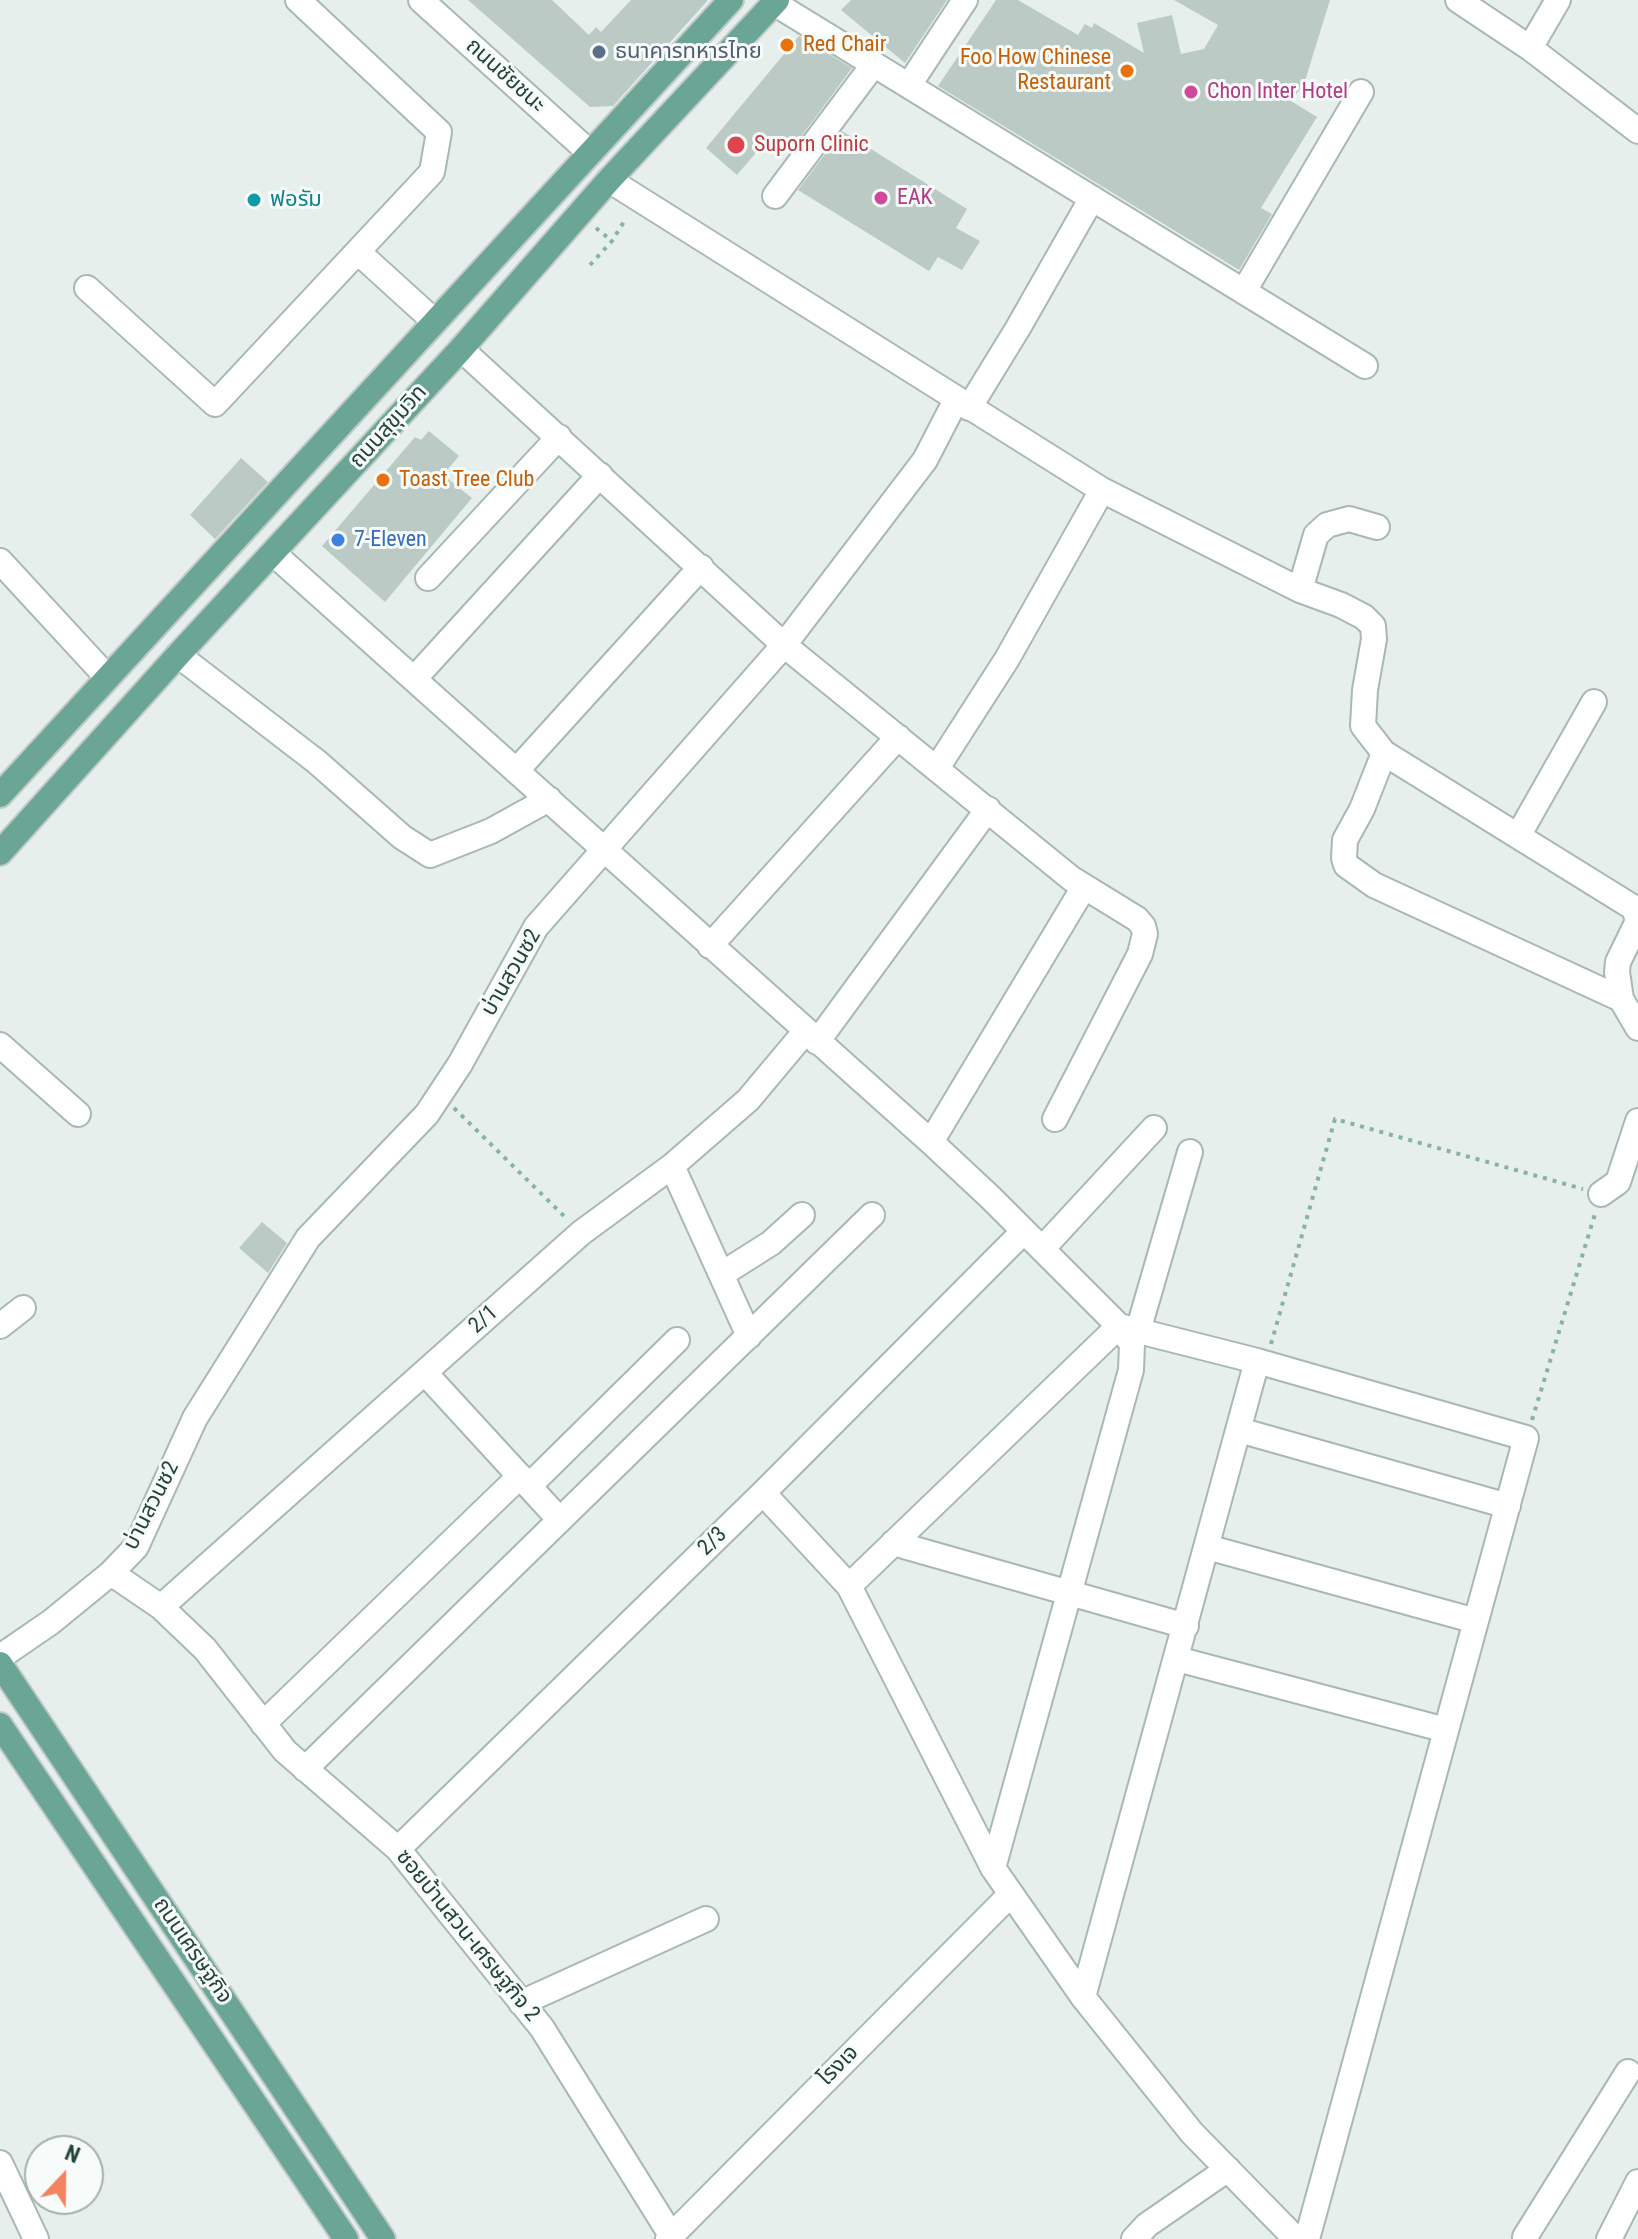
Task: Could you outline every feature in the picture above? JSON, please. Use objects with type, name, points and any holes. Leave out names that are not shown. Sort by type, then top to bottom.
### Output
[{"type":"main road","name":"ถนนสุขุมวิท","points":[[0,795],[731,0]]},
{"type":"main road","name":"ถนนสุขุมวิท","points":[[0,853],[461,349],[609,180],[775,2]]},
{"type":"main road","points":[[589,152],[609,180]]},
{"type":"main road","name":"ถนนเศรษฐกิจ","points":[[0,1664],[383,2239]]},
{"type":"main road","name":"ถนนเศรษฐกิจ","points":[[0,1725],[346,2239]]},
{"type":"street","name":"ถนนชัยชนะ","points":[[421,0],[589,152]]},
{"type":"street","points":[[909,85],[965,0]]},
{"type":"street","points":[[1458,0],[1530,48],[1638,131]]},
{"type":"street","points":[[1530,48],[1558,0]]},
{"type":"street","points":[[87,288],[215,404],[432,172],[439,132],[303,2]]},
{"type":"street","points":[[775,2],[1365,366]]},
{"type":"street","points":[[775,196],[874,64]]},
{"type":"street","points":[[1244,291],[1361,92]]},
{"type":"street","points":[[609,180],[1102,490],[1300,590],[1364,617],[1373,626],[1374,639],[1363,726],[1384,753],[1634,908],[1638,921],[1618,962],[1617,983],[1621,999],[1638,1028]]},
{"type":"street","name":"บ่านสวนซ2","points":[[111,1573],[136,1547],[195,1418],[308,1238],[427,1114],[460,1064],[536,927],[784,645],[925,460],[1018,328],[1092,198]]},
{"type":"street","points":[[358,252],[434,321]]},
{"type":"street","points":[[461,349],[784,645],[1084,887],[1137,919],[1145,934],[1140,954],[1055,1119]]},
{"type":"street","points":[[428,578],[559,437]]},
{"type":"street","points":[[414,679],[600,475]]},
{"type":"street","points":[[937,768],[1007,659],[1102,490]]},
{"type":"street","points":[[1300,590],[1316,535],[1327,525],[1349,519],[1377,527]]},
{"type":"street","points":[[274,554],[931,1142],[1128,1329],[1261,1362],[1526,1438],[1307,2239]]},
{"type":"street","points":[[0,561],[107,677]]},
{"type":"street","points":[[516,771],[701,567]]},
{"type":"street","points":[[178,655],[317,762],[402,837],[430,855],[491,831],[549,799]]},
{"type":"street","points":[[1518,836],[1594,702]]},
{"type":"street","points":[[710,946],[898,737]]},
{"type":"street","points":[[1384,753],[1362,809],[1345,840],[1346,865],[1374,885],[1621,999]]},
{"type":"street","name":"2/1","points":[[161,1607],[581,1233],[672,1166],[748,1100],[811,1037],[988,809]]},
{"type":"street","points":[[931,1142],[1084,887]]},
{"type":"street","points":[[0,1045],[78,1114]]},
{"type":"street","points":[[1601,1194],[1618,1182],[1638,1121]]},
{"type":"street","points":[[1042,1249],[1154,1128]]},
{"type":"street","points":[[849,1586],[1128,1329],[1190,1152]]},
{"type":"street","points":[[672,1166],[749,1336]]},
{"type":"street","points":[[722,1274],[771,1243],[802,1215]]},
{"type":"street","points":[[305,1769],[872,1215]]},
{"type":"street","name":"2/3","points":[[398,1849],[763,1493],[1024,1231]]},
{"type":"street","points":[[0,1326],[23,1308]]},
{"type":"street","points":[[993,1868],[1131,1370],[1132,1344],[1128,1329]]},
{"type":"street","points":[[263,1724],[677,1340]]},
{"type":"street","points":[[1083,1997],[1239,1430],[1261,1362]]},
{"type":"street","points":[[425,1373],[559,1519]]},
{"type":"street","points":[[1239,1430],[1508,1506]]},
{"type":"street","points":[[763,1493],[849,1586],[993,1868],[1083,1997],[1192,2133],[1296,2239]]},
{"type":"street","points":[[893,1543],[1186,1626]]},
{"type":"street","points":[[1207,1547],[1476,1621]]},
{"type":"street","points":[[0,1657],[51,1622],[111,1573]]},
{"type":"street","name":"ซอยบ้านสวน-เศรษฐกิจ 2","points":[[111,1573],[161,1607],[205,1649],[285,1751],[398,1849],[542,2028],[670,2237]]},
{"type":"street","points":[[1177,1659],[1446,1730]]},
{"type":"street","name":"โรงเจ","points":[[670,2237],[1011,1894]]},
{"type":"street","points":[[521,2003],[706,1919]]},
{"type":"street","points":[[1530,2238],[1628,2072]]},
{"type":"street","points":[[0,2163],[36,2239]]},
{"type":"street","points":[[1134,2239],[1147,2225],[1228,2169]]},
{"type":"street","points":[[1609,2239],[1638,2182]]},
{"type":"path","points":[[590,265],[612,241],[625,220]]},
{"type":"path","points":[[440,1094],[581,1233]]},
{"type":"path","points":[[1261,1362],[1335,1119],[1601,1194],[1526,1438]]},
{"type":"building","points":[[468,0],[552,0],[589,35],[596,27],[601,32],[631,0],[708,0],[613,106],[590,107]]},
{"type":"building","points":[[851,0],[947,0],[905,63],[841,10]]},
{"type":"building","points":[[996,0],[1018,0],[1078,35],[1085,24],[1092,28],[1094,23],[1144,53],[1137,23],[1172,15],[1181,54],[1204,49],[1218,25],[1174,0],[1330,0],[1304,84],[1291,101],[1317,117],[1261,208],[1272,214],[1239,270],[938,86]]},
{"type":"building","points":[[799,36],[852,68],[795,145],[784,138],[775,149],[765,142],[737,175],[706,148]]},
{"type":"building","name":"EAK","points":[[842,131],[967,209],[956,228],[980,241],[962,270],[938,257],[929,271],[798,190]]},
{"type":"building","points":[[429,431],[459,456],[443,475],[472,498],[385,602],[322,546],[415,437],[421,440]]},
{"type":"building","points":[[241,458],[268,482],[215,539],[190,515]]},
{"type":"building","points":[[262,1222],[287,1243],[268,1273],[239,1248]]},
{"type":"place","name":"Red Chair","points":[[787,45]]},
{"type":"place","name":"ธนาคารทหารไทย","points":[[599,52]]},
{"type":"place","name":"Foo How Chinese Restaurant","points":[[1127,71]]},
{"type":"place","name":"Chon Inter Hotel","points":[[1191,92]]},
{"type":"place","name":"Suporn Clinic","points":[[736,145]]},
{"type":"place","name":"EAK","points":[[881,198]]},
{"type":"place","name":"ฟอรัม","points":[[254,200]]},
{"type":"place","name":"Toast Tree Club","points":[[383,480]]},
{"type":"place","name":"7-Eleven","points":[[338,540]]}]
